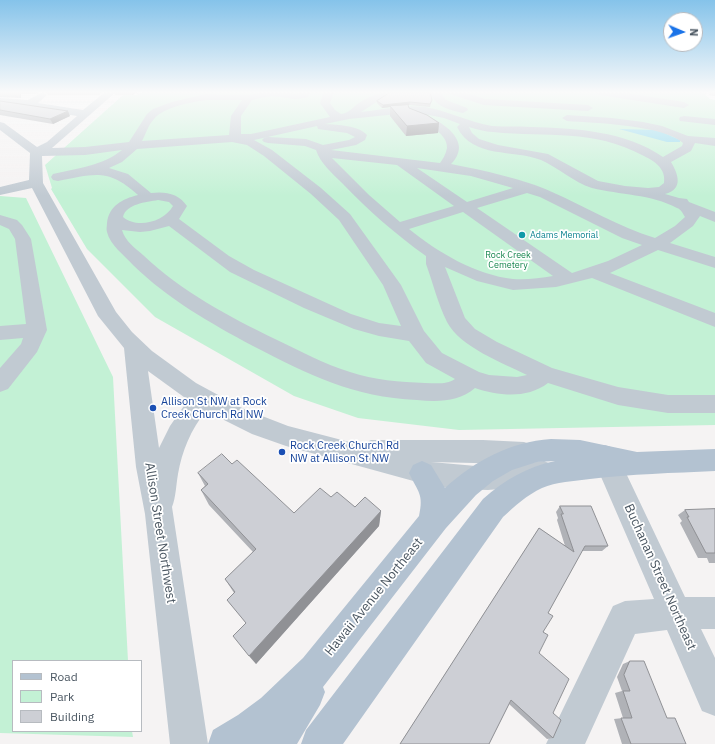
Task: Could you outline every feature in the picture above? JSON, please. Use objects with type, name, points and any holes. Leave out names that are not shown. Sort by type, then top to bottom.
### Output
[{"type":"main road","name":"Hawaii Avenue Northeast","points":[[227,744],[247,733],[282,705],[315,670],[432,525],[462,490],[477,478],[497,464],[524,453],[554,450],[581,451],[617,461]]},
{"type":"main road","points":[[330,740],[493,508],[508,494],[523,484],[555,472],[617,461],[715,460]]},
{"type":"main road","points":[[422,473],[433,488],[436,502],[432,525]]},
{"type":"main road","points":[[275,744],[332,650]]},
{"type":"street","points":[[2,127],[36,152],[69,152],[253,137],[301,142],[322,150],[473,172],[545,194],[628,235],[715,263]]},
{"type":"street","points":[[36,152],[51,144],[71,127]]},
{"type":"street","points":[[69,152],[64,160],[62,176],[93,170],[117,158],[133,146],[145,127]]},
{"type":"street","points":[[235,139],[236,127]]},
{"type":"street","points":[[253,137],[297,127]]},
{"type":"street","points":[[322,150],[352,143],[361,138],[361,135],[349,130],[328,127]]},
{"type":"street","points":[[437,127],[447,135],[452,143],[451,156],[443,167]]},
{"type":"street","points":[[463,127],[464,132],[471,140],[484,146],[546,157],[587,181],[601,185],[646,192],[684,205],[715,218]]},
{"type":"street","points":[[486,127],[492,129],[566,131],[602,136],[646,151],[666,165],[672,175],[671,184],[693,217],[689,223]]},
{"type":"street","points":[[647,127],[668,130],[686,143],[715,152]]},
{"type":"street","points":[[668,130],[673,127]]},
{"type":"street","points":[[235,139],[251,143],[268,153],[345,216],[392,285],[415,334],[434,358],[470,378],[489,384],[517,386],[531,384],[545,374]]},
{"type":"street","points":[[662,162],[686,143],[715,142]]},
{"type":"street","points":[[322,150],[324,157],[368,203],[434,256],[475,275],[512,285],[557,282],[614,265],[656,244],[689,223],[715,218]]},
{"type":"street","points":[[36,152],[36,183],[103,308],[120,332],[134,346],[169,376],[203,398],[247,421],[274,432],[422,473],[477,478],[498,478],[555,472]]},
{"type":"street","points":[[401,162],[569,279]]},
{"type":"street","points":[[93,170],[115,173],[124,176],[148,197]]},
{"type":"street","points":[[0,181],[36,183]]},
{"type":"street","points":[[0,191],[36,183]]},
{"type":"street","points":[[511,183],[564,186],[601,185]]},
{"type":"street","points":[[646,192],[664,190],[671,184]]},
{"type":"street","points":[[398,227],[528,188]]},
{"type":"street","points":[[115,218],[122,225],[134,227],[150,226],[170,219],[179,212],[180,206],[177,202],[166,197],[148,197],[135,200],[122,207],[115,215],[114,231],[122,243],[164,284],[186,300],[246,334],[296,359],[337,377],[370,387],[451,391],[464,385],[470,378]]},
{"type":"street","points":[[170,219],[233,266],[338,316],[376,329],[397,334],[415,334]]},
{"type":"street","points":[[0,220],[9,221],[16,226],[23,239],[37,330],[30,348],[0,383]]},
{"type":"street","points":[[434,256],[435,264],[456,321],[468,334],[490,347],[545,374],[618,396],[668,404],[715,404]]},
{"type":"street","points":[[592,272],[715,320]]},
{"type":"street","points":[[0,333],[37,330]]},
{"type":"street","name":"Allison Street Northwest","points":[[134,346],[149,468],[159,514],[189,744]]},
{"type":"street","points":[[159,514],[163,481],[174,439],[182,425],[203,398]]},
{"type":"street","points":[[331,448],[377,451],[441,450],[524,453]]},
{"type":"street","name":"Buchanan Street Northeast","points":[[617,461],[676,613],[715,698]]},
{"type":"street","points":[[565,744],[625,618],[676,613],[715,613]]},
{"type":"green space","name":"Rock Creek Cemetery","points":[[88,127],[715,127],[715,425],[459,430],[358,418],[294,396],[155,317],[87,249],[51,189],[52,188],[45,165]]},
{"type":"green space","points":[[0,196],[26,198],[113,377],[128,660],[12,660],[12,732],[132,732],[133,737],[0,733]]},
{"type":"water","points":[[619,129],[655,130],[680,140],[680,142],[667,142]]},
{"type":"building","points":[[222,454],[232,464],[237,460],[294,513],[320,488],[331,497],[337,492],[355,507],[365,497],[381,511],[249,656],[233,636],[246,623],[227,600],[235,592],[225,579],[256,549],[201,490],[208,484],[198,473]]},
{"type":"building","points":[[560,506],[591,506],[608,546],[585,546],[548,613],[553,616],[543,632],[548,635],[539,653],[569,679],[553,713],[561,720],[553,738],[511,700],[489,744],[400,744],[539,528],[574,552],[561,514],[563,514]]},
{"type":"building","points":[[715,509],[715,553],[706,553],[687,517],[689,517],[685,510]]},
{"type":"building","points":[[630,661],[644,661],[667,718],[675,718],[686,744],[631,744],[621,718],[632,718],[623,691],[630,691],[624,675]]},
{"type":"place","name":"Adams Memorial","points":[[522,235]]},
{"type":"place","name":"Allison St NW at Rock Creek Church Rd NW","points":[[153,408]]},
{"type":"place","name":"Rock Creek Church Rd NW at Allison St NW","points":[[282,452]]}]
